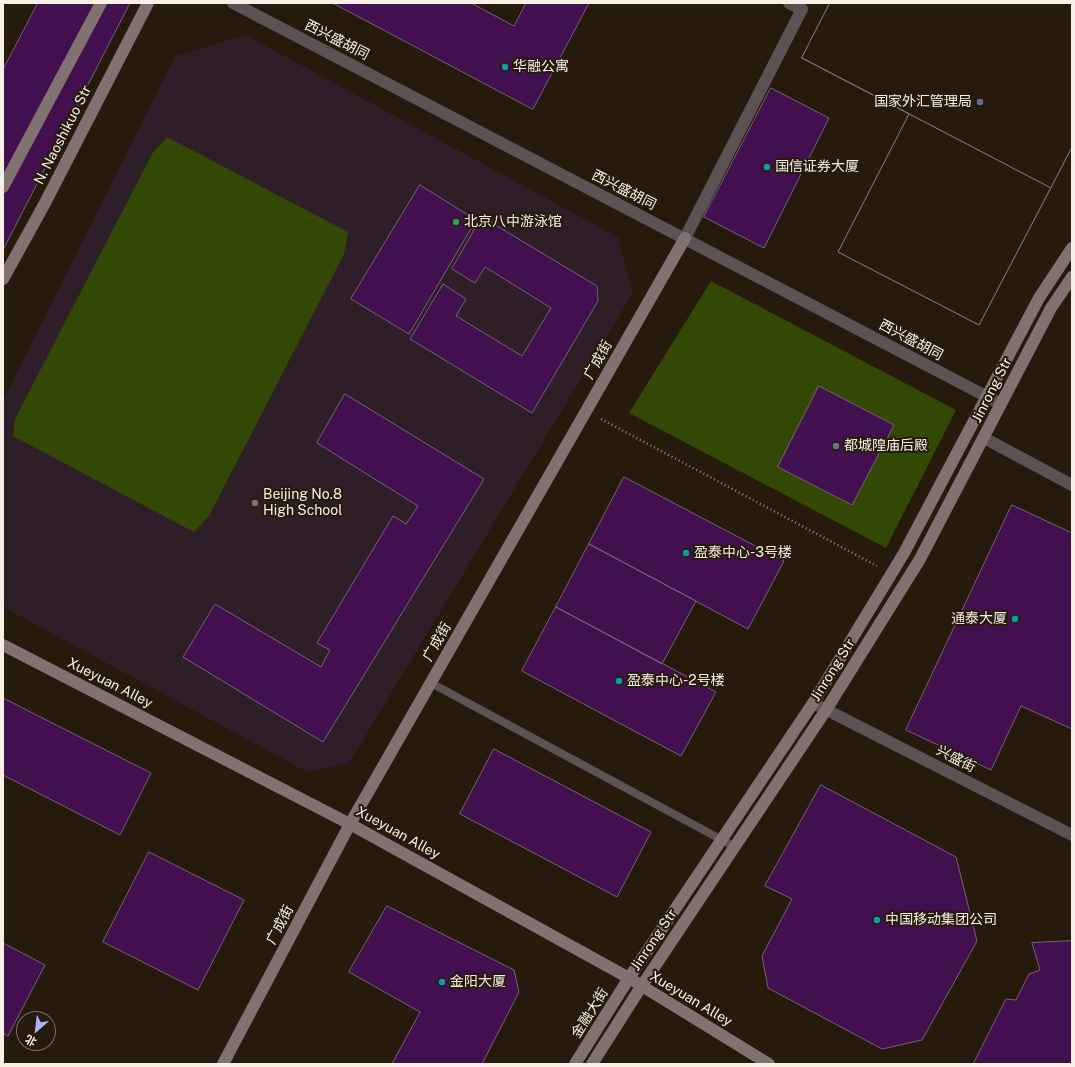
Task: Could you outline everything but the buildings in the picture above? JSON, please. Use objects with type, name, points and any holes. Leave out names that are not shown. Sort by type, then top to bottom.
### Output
[{"type":"main road","name":"N. Naoshikuo Str","points":[[3,188],[101,3]]},
{"type":"main road","name":"N. Naoshikuo Str","points":[[3,279],[45,202],[148,3]]},
{"type":"main road","name":"广成街","points":[[223,1064],[350,824],[685,238]]},
{"type":"main road","name":"金融大街","points":[[575,1064],[629,978],[813,703],[904,553],[1039,298],[1072,248]]},
{"type":"main road","name":"Jinrong Str","points":[[592,1064],[641,987],[826,710],[920,559],[1051,308],[1072,277]]},
{"type":"main road","name":"Xueyuan Alley","points":[[3,645],[350,824],[629,978],[641,987],[769,1064]]},
{"type":"street","name":"西兴盛胡同","points":[[233,3],[1001,404]]},
{"type":"street","points":[[685,238],[802,9],[789,3]]},
{"type":"street","points":[[984,438],[1072,485]]},
{"type":"street","name":"兴盛街","points":[[813,703],[1072,835]]},
{"type":"lane","points":[[431,683],[735,847]]},
{"type":"path","points":[[586,411],[891,574]]},
{"type":"shaded area","name":"Beijing No.8 High School","points":[[246,35],[618,237],[633,293],[349,763],[307,772],[3,607],[3,400],[175,56]]},
{"type":"green space","points":[[167,137],[348,232],[344,254],[209,516],[194,532],[13,436],[15,419],[152,154]]},
{"type":"green space","points":[[711,281],[956,410],[886,548],[629,413]]},
{"type":"place","name":"华融公寓","points":[[505,67]]},
{"type":"place","name":"国家外汇管理局","points":[[980,102]]},
{"type":"place","name":"国信证券大厦","points":[[767,167]]},
{"type":"place","name":"北京八中游泳馆","points":[[456,222]]},
{"type":"place","name":"都城隍庙后殿","points":[[836,446]]},
{"type":"place","name":"Beijing No.8 High School","points":[[255,503]]},
{"type":"place","name":"盈泰中心-3号楼","points":[[686,553]]},
{"type":"place","name":"通泰大厦","points":[[1015,619]]},
{"type":"place","name":"盈泰中心-2号楼","points":[[619,681]]},
{"type":"place","name":"中国移动集团公司","points":[[877,920]]},
{"type":"place","name":"金阳大厦","points":[[442,982]]}]
